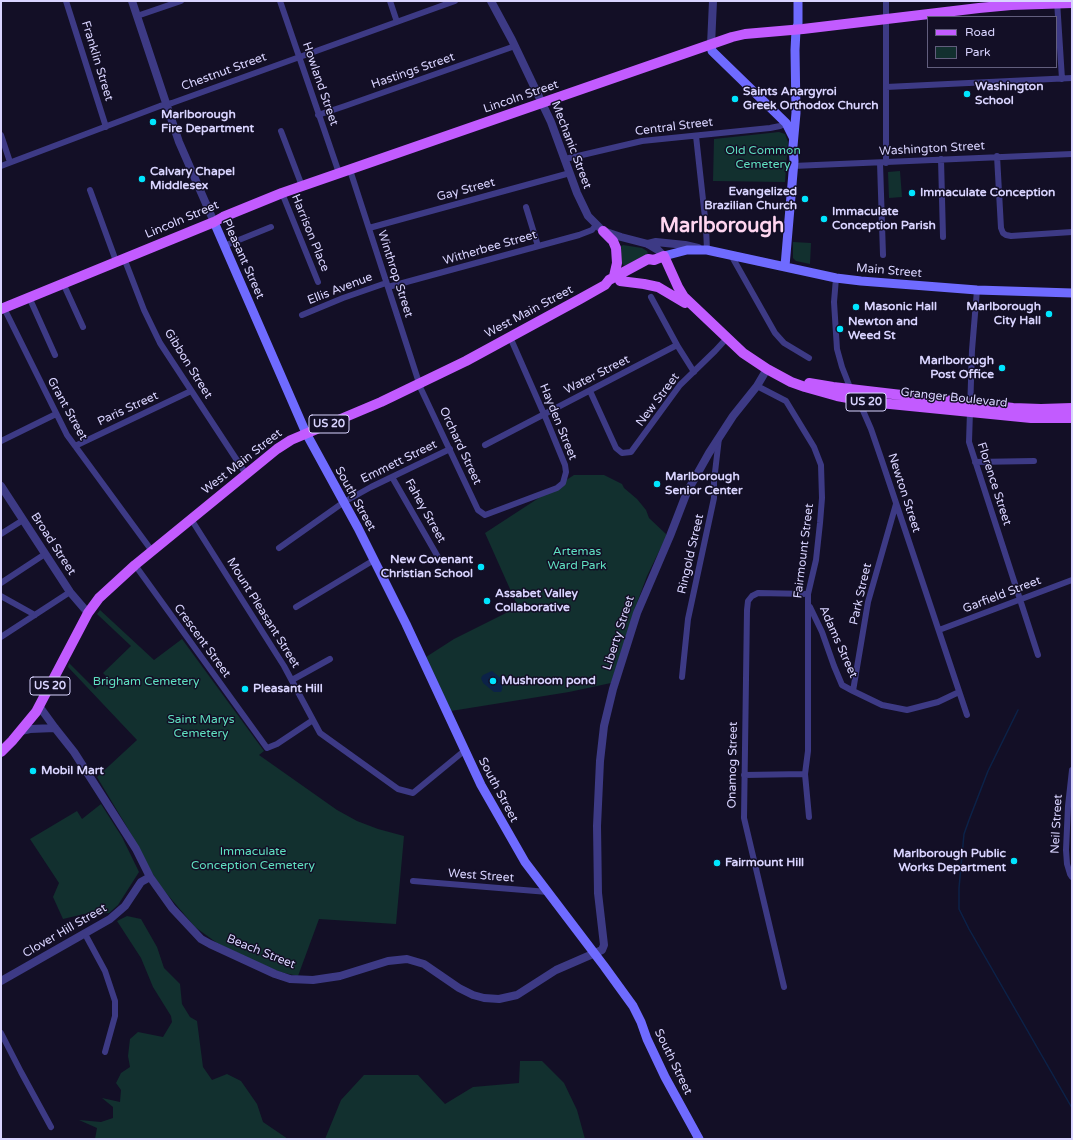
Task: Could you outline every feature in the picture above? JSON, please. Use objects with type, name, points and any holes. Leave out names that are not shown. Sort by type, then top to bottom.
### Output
[{"type":"main road","points":[[785,266],[796,113],[796,30],[798,24],[798,1]]},
{"type":"main road","name":"Lincoln Street","points":[[2,308],[282,193],[732,37],[745,34],[796,30],[1004,5],[1057,2],[1072,3]]},
{"type":"main road","points":[[711,45],[712,51],[786,123],[794,138]]},
{"type":"main road","name":"Pleasant Street","points":[[214,222],[306,433]]},
{"type":"main road","points":[[600,228],[613,241],[616,248],[618,263],[617,279]]},
{"type":"main road","name":"West Main Street","points":[[1,752],[20,731],[39,706],[88,613],[99,598],[135,565],[284,444],[419,384],[605,285],[609,280],[617,279],[648,259],[659,258],[687,250],[707,250]]},
{"type":"main road","name":"Main Street","points":[[707,250],[836,278],[883,284],[978,290],[1072,293]]},
{"type":"main road","name":"Granger Boulevard","points":[[659,258],[681,293],[698,312],[727,338],[743,352],[767,369],[805,388],[859,400],[970,408],[1072,408]]},
{"type":"main road","name":"US 20","points":[[617,279],[658,287],[698,312]]},
{"type":"main road","name":"Granger Boulevard","points":[[767,369],[807,382],[850,389],[1031,418],[1072,418]]},
{"type":"main road","name":"South Street","points":[[306,433],[344,502],[406,624],[480,786],[519,852],[633,1006],[665,1077],[699,1139]]},
{"type":"street","name":"Franklin Street","points":[[66,1],[106,127]]},
{"type":"street","name":"Pleasant Street","points":[[132,1],[179,142],[214,222]]},
{"type":"street","points":[[137,16],[181,1]]},
{"type":"street","name":"Howland Street","points":[[280,1],[339,173]]},
{"type":"street","points":[[390,1],[397,22]]},
{"type":"street","name":"Chestnut Street","points":[[1,166],[166,104],[455,1]]},
{"type":"street","name":"Mechanic Street","points":[[491,1],[515,46],[551,122],[583,207],[588,216],[600,228]]},
{"type":"street","points":[[711,45],[713,1]]},
{"type":"street","points":[[883,255],[886,1]]},
{"type":"street","points":[[1057,2],[1062,79]]},
{"type":"street","name":"Hastings Street","points":[[318,114],[345,106],[515,46]]},
{"type":"street","points":[[886,87],[1072,78]]},
{"type":"street","name":"Central Street","points":[[564,159],[642,141],[770,128],[786,123]]},
{"type":"street","points":[[281,131],[302,186]]},
{"type":"street","points":[[1,135],[10,162]]},
{"type":"street","points":[[648,244],[656,242],[685,245],[707,250],[706,227],[696,136]]},
{"type":"street","name":"Washington Street","points":[[793,166],[883,163],[997,156],[1072,154]]},
{"type":"street","points":[[997,156],[1001,228],[1006,235],[1011,236],[1072,232]]},
{"type":"street","points":[[941,159],[943,237]]},
{"type":"street","name":"Winthrop Street","points":[[350,170],[419,384]]},
{"type":"street","name":"Gay Street","points":[[369,228],[570,173]]},
{"type":"street","name":"Gibbon Street","points":[[90,190],[120,260],[160,343],[246,474]]},
{"type":"street","name":"Harrison Place","points":[[282,193],[318,282]]},
{"type":"street","points":[[526,206],[538,246]]},
{"type":"street","points":[[224,246],[271,227]]},
{"type":"street","points":[[600,228],[621,237],[648,244],[658,250],[659,258]]},
{"type":"street","name":"Witherbee Street","points":[[387,285],[538,246],[600,228]]},
{"type":"street","points":[[731,255],[775,333],[784,343],[809,358]]},
{"type":"street","name":"Newton Street","points":[[836,278],[834,302],[837,349],[842,367],[850,389],[859,400],[871,429],[967,715]]},
{"type":"street","points":[[64,283],[83,327]]},
{"type":"street","name":"Ellis Avenue","points":[[302,315],[343,298],[387,285]]},
{"type":"street","name":"Florence Street","points":[[978,290],[972,350],[969,442],[1038,655]]},
{"type":"street","points":[[29,297],[55,355]]},
{"type":"street","points":[[651,297],[677,345],[694,372]]},
{"type":"street","name":"Grant Street","points":[[2,308],[67,435],[152,551]]},
{"type":"street","name":"Hayden Street","points":[[485,515],[557,488],[563,483],[566,472],[565,465],[510,336]]},
{"type":"street","name":"New Street","points":[[590,391],[616,448],[622,453],[631,452],[680,385],[727,338]]},
{"type":"street","name":"Water Street","points":[[485,445],[677,345]]},
{"type":"street","name":"Liberty Street","points":[[594,953],[602,950],[604,945],[598,893],[597,826],[600,761],[604,726],[624,653],[643,596],[670,536],[687,492],[709,453],[733,416],[757,386],[767,369]]},
{"type":"street","name":"Orchard Street","points":[[419,384],[478,510],[485,515]]},
{"type":"street","name":"Fairmount Street","points":[[757,386],[786,401],[814,447],[821,465],[822,498],[820,523],[816,560],[808,594],[808,751],[805,774],[809,817]]},
{"type":"street","name":"Paris Street","points":[[75,446],[191,391]]},
{"type":"street","points":[[1,441],[56,414]]},
{"type":"street","name":"Ringold Street","points":[[682,677],[688,619],[714,498],[714,481],[720,437]]},
{"type":"street","name":"Emmett Street","points":[[279,548],[344,502],[450,449]]},
{"type":"street","points":[[975,462],[1034,461]]},
{"type":"street","name":"Fahey Street","points":[[392,477],[438,557]]},
{"type":"street","name":"Broad Street","points":[[1,486],[70,592],[88,613]]},
{"type":"street","name":"Park Street","points":[[853,691],[868,602],[896,503]]},
{"type":"street","name":"Mount Pleasant Street","points":[[191,519],[292,680],[320,733],[398,789],[413,793],[464,750]]},
{"type":"street","points":[[1,534],[23,520]]},
{"type":"street","points":[[1,583],[45,554]]},
{"type":"street","points":[[296,607],[374,560]]},
{"type":"street","name":"Crescent Street","points":[[135,565],[267,748],[277,744],[313,720]]},
{"type":"street","name":"Garfield Street","points":[[939,630],[1072,580]]},
{"type":"street","points":[[1,637],[70,592]]},
{"type":"street","name":"Onamog Street","points":[[784,987],[744,818],[746,620],[748,601],[752,596],[764,593],[808,594]]},
{"type":"street","points":[[1,596],[35,615]]},
{"type":"street","name":"Adams Street","points":[[808,604],[822,632],[842,685],[882,705],[907,710],[938,702],[959,692]]},
{"type":"street","points":[[292,680],[330,659]]},
{"type":"street","name":"Beach Street","points":[[39,706],[74,752],[136,849],[150,877],[175,912],[201,939],[275,974],[290,979],[313,980],[340,976],[388,961],[407,959],[424,964],[458,988],[468,993],[484,998],[503,998],[517,995],[556,970],[594,953]]},
{"type":"street","points":[[20,731],[55,728]]},
{"type":"street","name":"Neil Street","points":[[1072,770],[1067,864],[1072,877]]},
{"type":"street","points":[[744,775],[805,774]]},
{"type":"street","name":"Clover Hill Street","points":[[1,981],[110,919],[128,902],[141,882],[150,877]]},
{"type":"street","name":"West Street","points":[[413,881],[548,892]]},
{"type":"street","points":[[85,934],[105,971],[115,1001],[115,1016],[105,1052]]},
{"type":"street","points":[[1,1033],[51,1127]]},
{"type":"green space","name":"Old Common Cemetery","points":[[779,132],[785,134],[788,142],[785,182],[713,181],[714,139]]},
{"type":"green space","points":[[900,171],[902,197],[889,198],[888,172]]},
{"type":"green space","points":[[793,242],[811,243],[810,264],[796,261],[793,258]]},
{"type":"green space","points":[[623,245],[642,248],[647,251],[648,254],[624,266],[622,263],[620,247]]},
{"type":"green space","name":"Artemas Ward Park","points":[[574,475],[604,475],[622,484],[624,488],[637,499],[646,510],[649,518],[667,535],[647,576],[611,683],[569,692],[451,711],[426,657],[454,639],[518,607],[485,533]]},
{"type":"green space","name":"Immaculate Conception Cemetery","points":[[100,610],[154,660],[182,639],[264,751],[259,755],[337,810],[357,821],[378,829],[404,836],[396,924],[319,919],[298,976],[280,972],[217,943],[195,927],[161,887],[97,777],[137,740],[68,667],[69,663],[95,689],[107,677],[103,673],[131,646],[97,614]]},
{"type":"green space","points":[[101,804],[122,837],[139,872],[118,905],[109,913],[84,914],[63,919],[53,897],[59,883],[30,839],[77,811],[82,819]]},
{"type":"green space","points":[[127,916],[141,919],[157,947],[164,968],[180,984],[182,1004],[190,1017],[197,1021],[203,1067],[212,1080],[227,1074],[241,1081],[257,1104],[263,1122],[288,1139],[95,1139],[97,1128],[79,1120],[101,1122],[113,1118],[113,1107],[102,1098],[120,1102],[121,1090],[116,1083],[121,1073],[130,1067],[128,1056],[130,1039],[138,1032],[163,1037],[172,1022],[171,1016],[153,987],[141,958],[117,921]]},
{"type":"green space","points":[[520,1061],[542,1061],[564,1083],[577,1110],[585,1139],[325,1139],[341,1100],[364,1075],[418,1075],[445,1104],[473,1087],[519,1083]]},
{"type":"water","name":"Mushroom pond","points":[[492,671],[503,680],[501,692],[494,692],[483,683],[481,678],[483,675]]},
{"type":"waterway","points":[[1018,710],[988,771],[964,834],[959,888],[959,909],[1072,1108]]},
{"type":"place","name":"Washington School","points":[[967,94]]},
{"type":"place","name":"Saints Anargyroi Greek Orthodox Church","points":[[735,99]]},
{"type":"place","name":"Marlborough Fire Department","points":[[153,122]]},
{"type":"place","name":"Calvary Chapel Middlesex","points":[[142,179]]},
{"type":"place","name":"Immaculate Conception","points":[[912,193]]},
{"type":"place","name":"Evangelized Brazilian Church","points":[[805,199]]},
{"type":"place","name":"Immaculate Conception Parish","points":[[824,219]]},
{"type":"place","name":"Masonic Hall","points":[[856,307]]},
{"type":"place","name":"Marlborough City Hall","points":[[1049,314]]},
{"type":"place","name":"Newton and Weed St","points":[[840,329]]},
{"type":"place","name":"Marlborough Post Office","points":[[1002,368]]},
{"type":"place","name":"Marlborough Senior Center","points":[[657,484]]},
{"type":"place","name":"New Covenant Christian School","points":[[481,567]]},
{"type":"place","name":"Assabet Valley Collaborative","points":[[487,601]]},
{"type":"place","name":"Mushroom pond","points":[[493,681]]},
{"type":"place","name":"Pleasant Hill","points":[[245,689]]},
{"type":"place","name":"Mobil Mart","points":[[33,771]]},
{"type":"place","name":"Marlborough Public Works Department","points":[[1014,861]]},
{"type":"place","name":"Fairmount Hill","points":[[717,863]]},
{"type":"district","name":"Marlborough","points":[[722,227]]},
{"type":"park label","name":"Brigham Cemetery","points":[[146,682]]},
{"type":"park label","name":"Saint Marys Cemetery","points":[[201,727]]}]
